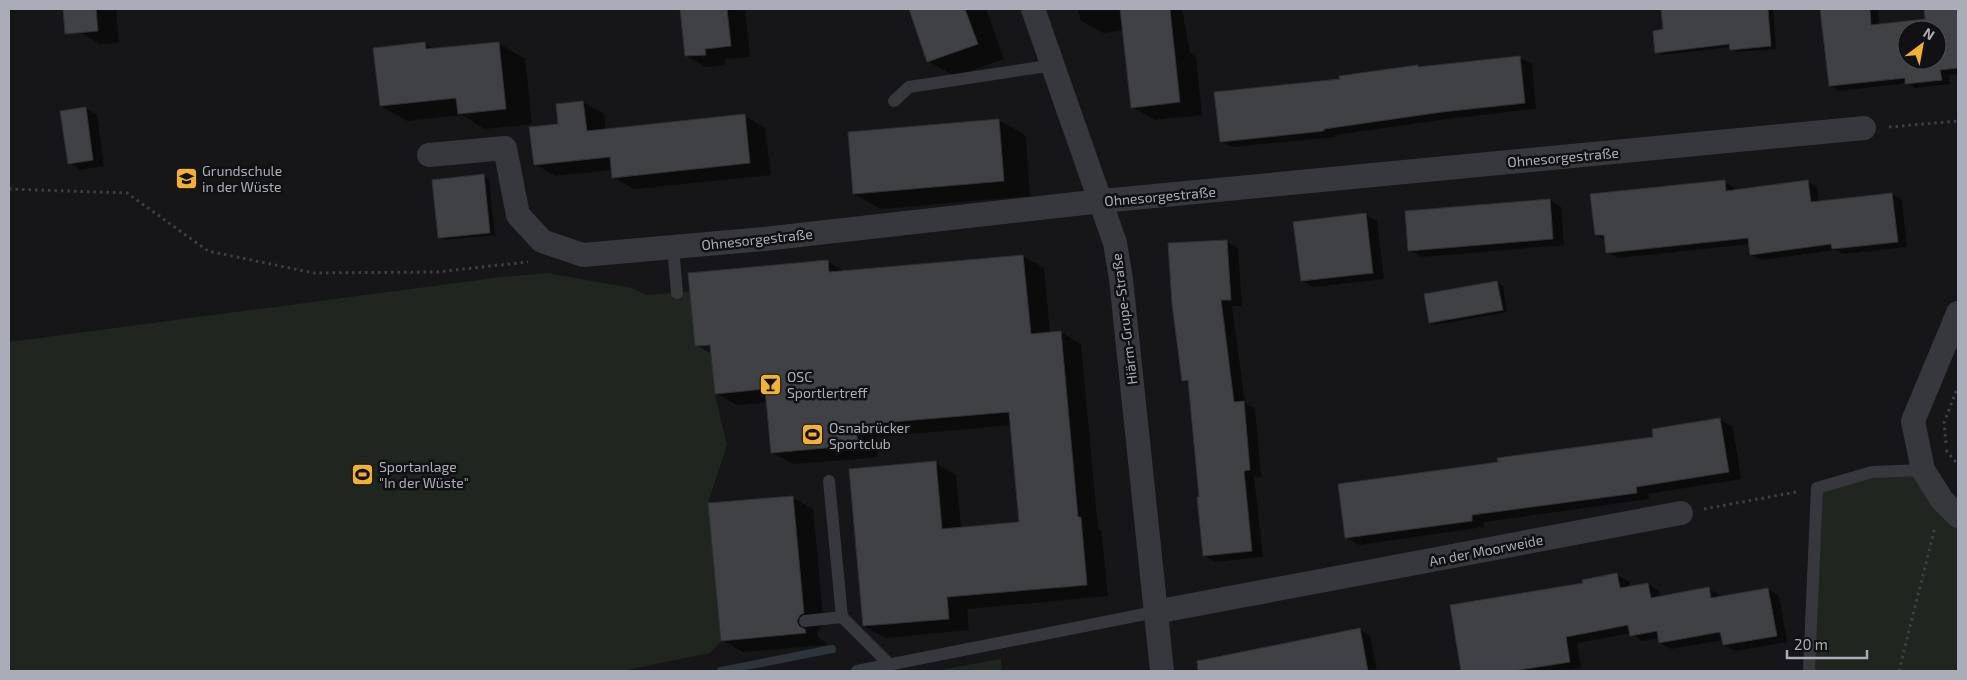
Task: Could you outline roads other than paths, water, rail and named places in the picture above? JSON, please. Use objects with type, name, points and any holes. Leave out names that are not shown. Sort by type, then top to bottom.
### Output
[{"type":"street","name":"Hiärm-Grupe-Straße","points":[[1033,9],[1102,201],[1115,243],[1121,279],[1162,671]]},
{"type":"street","name":"Ohnesorgestraße","points":[[429,155],[505,148],[518,215],[542,241],[583,255],[764,239],[1102,201],[1864,128]]},
{"type":"street","points":[[1950,508],[1923,470],[1913,421],[1958,313]]},
{"type":"street","name":"An der Moorweide","points":[[1155,612],[1682,513]]},
{"type":"lane","points":[[894,101],[909,87],[1054,65]]},
{"type":"lane","points":[[672,247],[678,293]]},
{"type":"lane","points":[[1809,671],[1817,488],[1872,472],[1923,470]]},
{"type":"lane","points":[[829,481],[842,617],[890,665]]},
{"type":"lane","points":[[857,671],[1155,612]]},
{"type":"lane","points":[[805,621],[842,617]]},
{"type":"waterway","points":[[721,671],[832,649]]},
{"type":"place","name":"Grundschule in der Wüste","points":[[186,178]]},
{"type":"place","name":"OSC Sportlertreff","points":[[771,384]]},
{"type":"place","name":"Osnabrücker Sportclub","points":[[813,435]]},
{"type":"place","name":"Sportanlage \"In der Wüste\"","points":[[363,474]]}]
